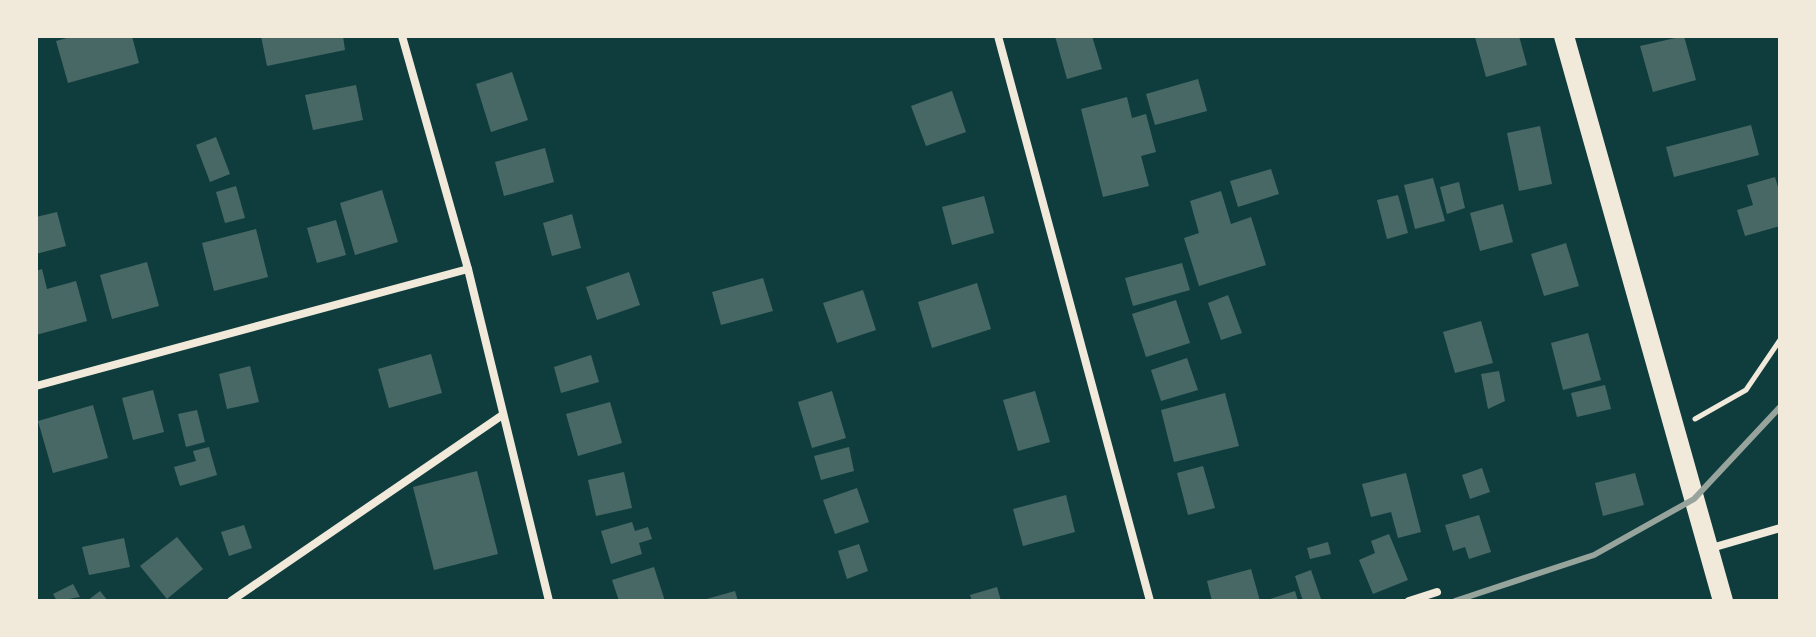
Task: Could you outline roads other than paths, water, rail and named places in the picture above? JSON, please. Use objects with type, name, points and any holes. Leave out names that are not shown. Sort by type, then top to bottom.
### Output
[{"type":"main road","points":[[1564,36],[1723,601]]},
{"type":"street","points":[[402,36],[468,269],[501,416],[549,601]]},
{"type":"street","points":[[998,36],[1150,601]]},
{"type":"street","points":[[36,386],[468,269]]},
{"type":"street","points":[[231,601],[501,416]]},
{"type":"street","points":[[1707,549],[1780,528]]},
{"type":"street","points":[[1409,601],[1437,592]]},
{"type":"railway","points":[[1455,601],[1594,555],[1694,499],[1780,407]]}]
